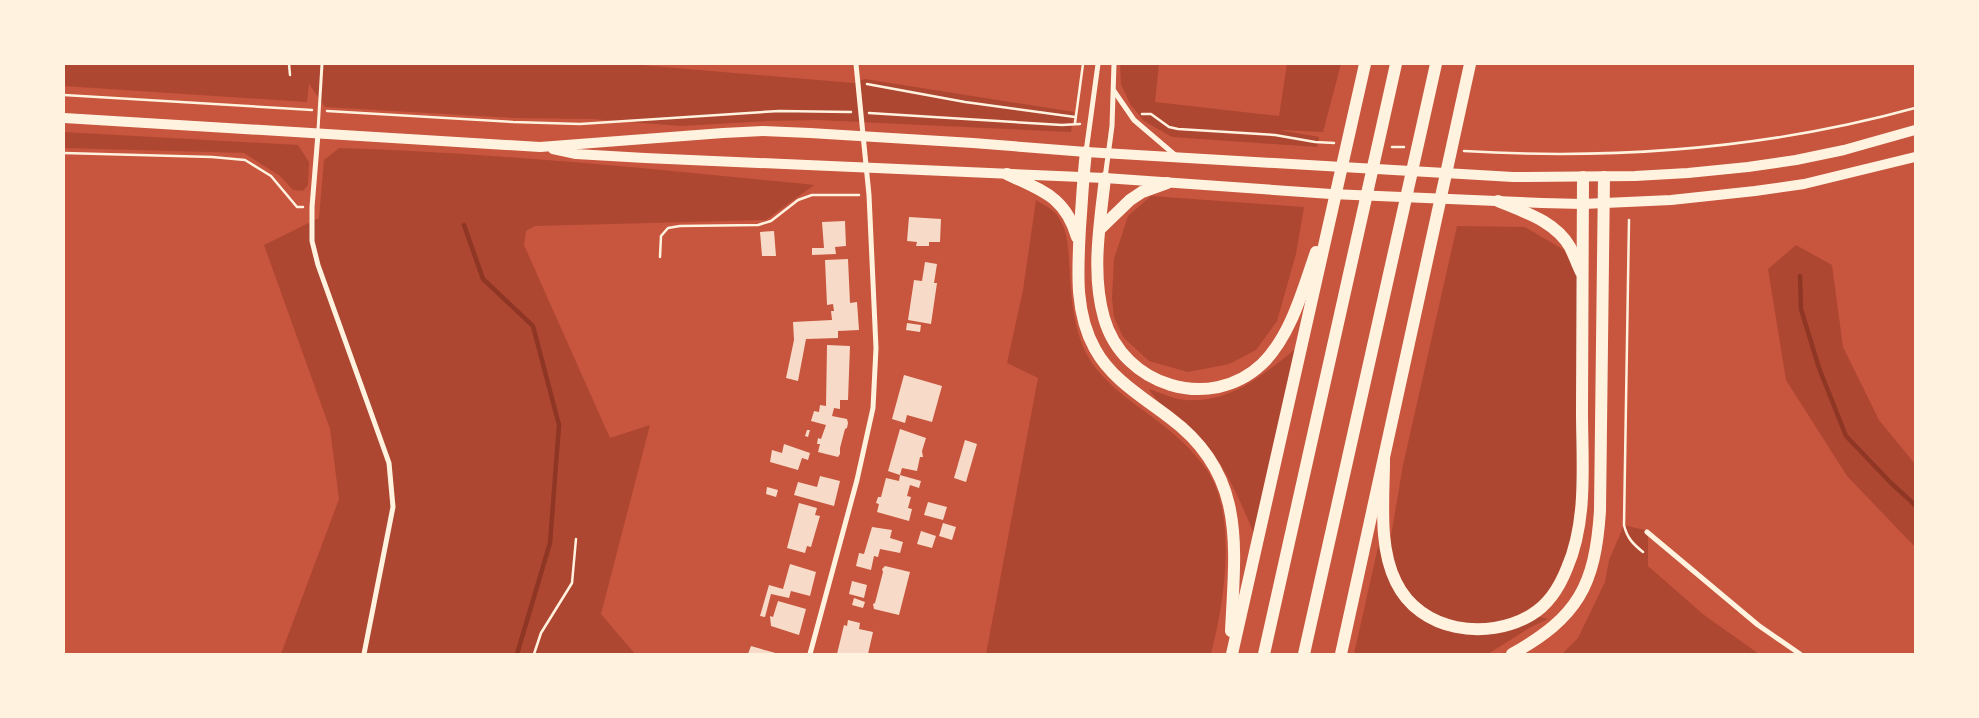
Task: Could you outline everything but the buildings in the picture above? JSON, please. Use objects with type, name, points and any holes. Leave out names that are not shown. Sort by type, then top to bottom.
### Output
[{"type":"highway","points":[[1231,654],[1365,64]]},
{"type":"highway","points":[[1264,654],[1396,64]]},
{"type":"highway","points":[[1304,654],[1436,64]]},
{"type":"highway","points":[[1341,654],[1470,64]]},
{"type":"highway","points":[[1086,152],[1078,268],[1080,304],[1087,330],[1096,350],[1110,369],[1131,389],[1174,420],[1198,443],[1222,479],[1228,495],[1235,548],[1231,654]]},
{"type":"highway","points":[[1006,174],[1051,196],[1062,206],[1074,228],[1079,244]]},
{"type":"highway","points":[[1384,460],[1384,538],[1388,563],[1397,584],[1406,598],[1421,612],[1437,621],[1454,627],[1472,630],[1490,629],[1513,623],[1532,615],[1552,596],[1567,568],[1576,540],[1581,502],[1584,278],[1583,177]]},
{"type":"highway","points":[[1512,654],[1531,644],[1564,618],[1580,596],[1594,558],[1600,510],[1604,177]]},
{"type":"highway","points":[[1105,178],[1100,229],[1099,291],[1104,319],[1126,358],[1144,373],[1168,385],[1190,389],[1212,389],[1231,383],[1262,364],[1277,345],[1289,323],[1324,239]]},
{"type":"highway","points":[[1100,229],[1130,200],[1142,192],[1167,184]]},
{"type":"highway","points":[[1498,202],[1540,219],[1555,229],[1569,246],[1584,278]]},
{"type":"main road","points":[[64,118],[540,147],[576,154],[1105,178],[1167,184],[1331,194],[1583,204],[1671,200],[1755,192],[1804,184],[1915,157]]},
{"type":"main road","points":[[540,147],[763,131],[1513,177],[1604,177],[1688,173],[1796,160],[1844,150],[1915,130]]},
{"type":"street","points":[[810,654],[857,480],[873,408],[876,348],[869,195],[856,64]]},
{"type":"street","points":[[1086,152],[1098,64]]},
{"type":"street","points":[[1105,178],[1112,126],[1114,64]]},
{"type":"street","points":[[1113,90],[1134,120],[1177,157]]},
{"type":"street","points":[[318,133],[312,207],[312,241],[318,266],[389,463],[394,507],[364,654]]},
{"type":"street","points":[[1646,532],[1758,625],[1800,654]]},
{"type":"lane","points":[[318,133],[322,64]]},
{"type":"path","points":[[289,64],[290,75]]},
{"type":"path","points":[[884,114],[1062,124],[1075,123],[1083,64]]},
{"type":"path","points":[[858,82],[965,102],[1075,117]]},
{"type":"path","points":[[64,95],[513,122],[580,124],[762,111],[825,110]]},
{"type":"path","points":[[1458,150],[1556,154],[1628,152],[1712,146],[1806,132],[1915,108]]},
{"type":"path","points":[[1134,120],[1145,114],[1150,114],[1169,127],[1178,129],[1275,135],[1315,142],[1343,144]]},
{"type":"path","points":[[1391,147],[1410,148]]},
{"type":"path","points":[[64,153],[212,157],[245,160],[271,176],[297,207],[312,207]]},
{"type":"path","points":[[660,257],[662,236],[668,228],[758,224],[771,221],[798,200],[812,195],[869,195]]},
{"type":"path","points":[[1629,220],[1624,525],[1630,542],[1643,552]]},
{"type":"path","points":[[534,654],[541,633],[572,583],[576,539]]},
{"type":"shaded area","points":[[64,64],[629,64],[854,83],[865,79],[1074,112],[1071,132],[817,120],[681,126],[592,119],[513,118],[325,107],[309,84],[307,102],[64,86]]},
{"type":"shaded area","points":[[1120,64],[1159,64],[1155,102],[1279,116],[1287,64],[1341,64],[1323,132],[1279,130],[1319,137],[1317,147],[1172,137],[1144,121],[1130,104],[1121,84]]},
{"type":"shaded area","points":[[64,132],[298,145],[309,162],[308,185],[303,191],[293,190],[280,176],[244,153],[64,148]]},
{"type":"shaded area","points":[[339,148],[518,158],[814,185],[766,220],[535,226],[526,231],[524,245],[610,438],[650,425],[601,614],[635,654],[281,654],[339,499],[330,429],[264,245],[319,218],[324,160]]},
{"type":"shaded area","points":[[1151,196],[1304,207],[1296,254],[1277,321],[1256,350],[1229,364],[1188,372],[1149,361],[1123,337],[1114,317],[1112,298],[1114,259],[1128,216]]},
{"type":"shaded area","points":[[1036,200],[1055,213],[1064,229],[1068,244],[1071,293],[1076,323],[1081,342],[1091,361],[1116,389],[1170,430],[1190,449],[1207,470],[1217,489],[1223,511],[1226,560],[1224,586],[1211,654],[986,654],[1038,378],[1007,363],[1023,290]]},
{"type":"shaded area","points":[[1457,226],[1525,227],[1564,250],[1580,280],[1582,464],[1567,568],[1532,615],[1548,619],[1529,628],[1488,654],[1354,654],[1378,547],[1391,536],[1403,465]]},
{"type":"shaded area","points":[[1796,245],[1832,265],[1843,347],[1879,420],[1915,464],[1915,547],[1847,476],[1786,380],[1768,269]]},
{"type":"shaded area","points":[[1298,347],[1254,534],[1232,484],[1211,450],[1202,439],[1160,404],[1149,389],[1186,400],[1203,400],[1218,397],[1246,385]]},
{"type":"shaded area","points":[[1624,525],[1648,531],[1648,566],[1704,615],[1759,654],[1562,654],[1578,638],[1605,582],[1609,560]]},
{"type":"waterway","points":[[464,225],[483,279],[533,326],[559,425],[550,543],[517,654]]},
{"type":"waterway","points":[[1800,276],[1801,309],[1819,368],[1846,436],[1915,505]]}]
